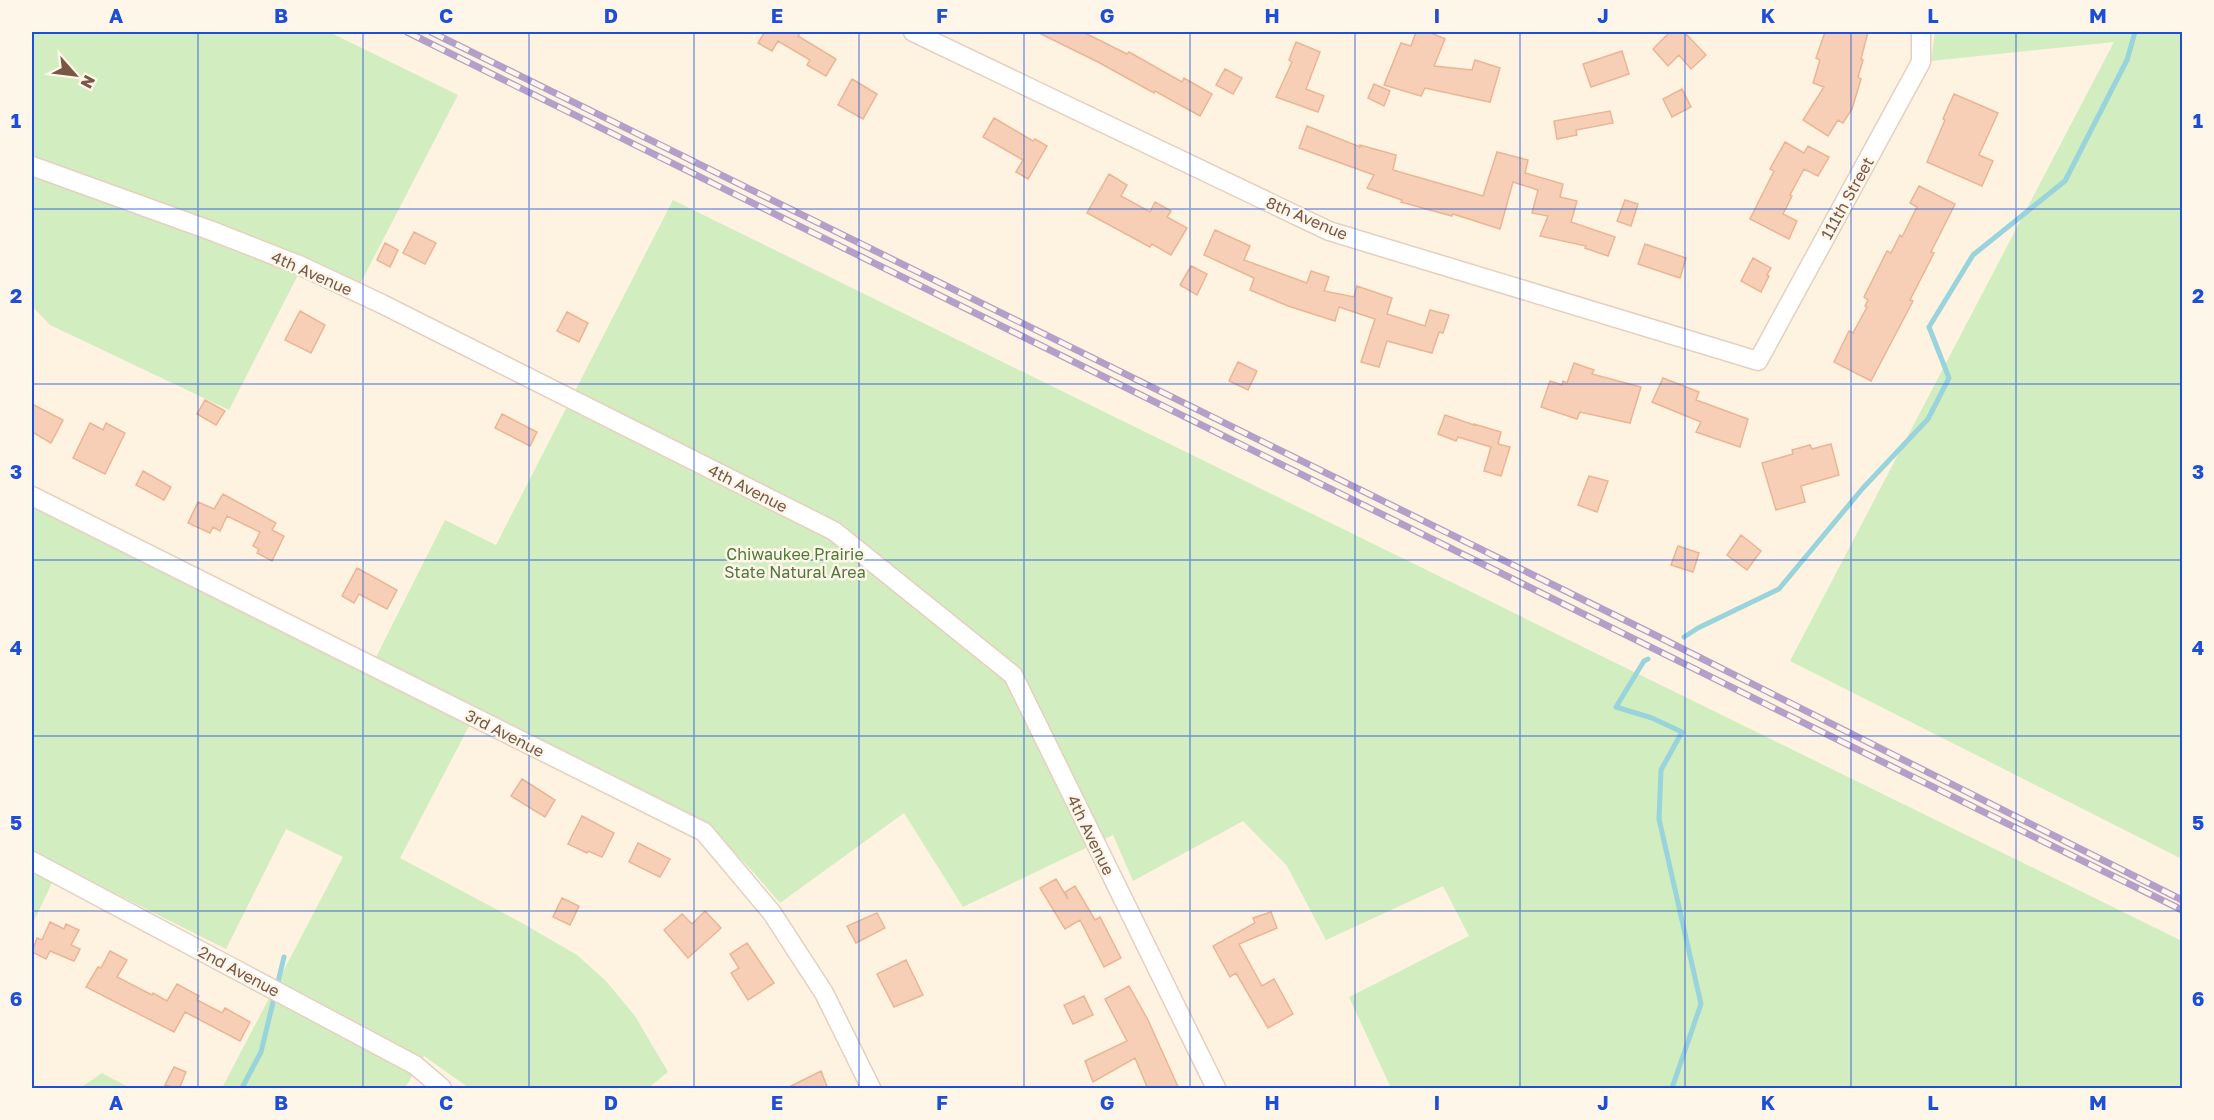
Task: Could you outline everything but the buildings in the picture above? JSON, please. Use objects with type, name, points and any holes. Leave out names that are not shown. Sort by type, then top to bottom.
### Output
[{"type":"street","name":"8th Avenue","points":[[913,32],[1329,231],[1758,361]]},
{"type":"street","name":"111th Street","points":[[1758,361],[1921,62],[1921,32]]},
{"type":"street","name":"4th Avenue","points":[[32,166],[212,231],[298,265],[382,304],[834,531],[1013,675],[1216,1089]]},
{"type":"street","name":"3rd Avenue","points":[[32,496],[704,832],[772,913],[824,993],[871,1089]]},
{"type":"street","name":"2nd Avenue","points":[[32,861],[415,1065],[442,1089]]},
{"type":"green space","points":[[32,32],[329,32],[458,95],[359,286],[305,261],[229,410],[50,325],[32,306]]},
{"type":"green space","points":[[1935,32],[2182,32],[2182,859],[1790,661],[2114,42],[1931,61]]},
{"type":"green space","name":"Chiwaukee Prairie State Natural Area","points":[[673,200],[2182,941],[2182,1088],[1391,1088],[1349,997],[1469,936],[1443,886],[1326,940],[1287,866],[1243,821],[1133,881],[1113,835],[963,907],[904,813],[780,903],[732,850],[688,816],[601,769],[478,709],[400,858],[577,955],[606,981],[635,1016],[668,1072],[648,1088],[469,1088],[424,1056],[405,1088],[222,1088],[343,857],[286,829],[226,949],[60,866],[32,925],[32,506],[368,673],[445,520],[496,545]]},
{"type":"green space","points":[[102,1073],[130,1088],[80,1088]]},
{"type":"waterway","points":[[1684,637],[1779,589],[1863,488],[1928,419],[1949,378],[1929,327],[1973,255],[2065,181],[2127,60],[2135,32]]},
{"type":"waterway","points":[[1648,659],[1644,661],[1616,707],[1652,718],[1682,732],[1661,770],[1659,819],[1701,1004],[1672,1088]]},
{"type":"waterway","points":[[242,1088],[261,1052],[284,957]]},
{"type":"railway","points":[[407,32],[2182,910]]},
{"type":"railway","points":[[431,32],[1657,636],[2182,900]]}]
